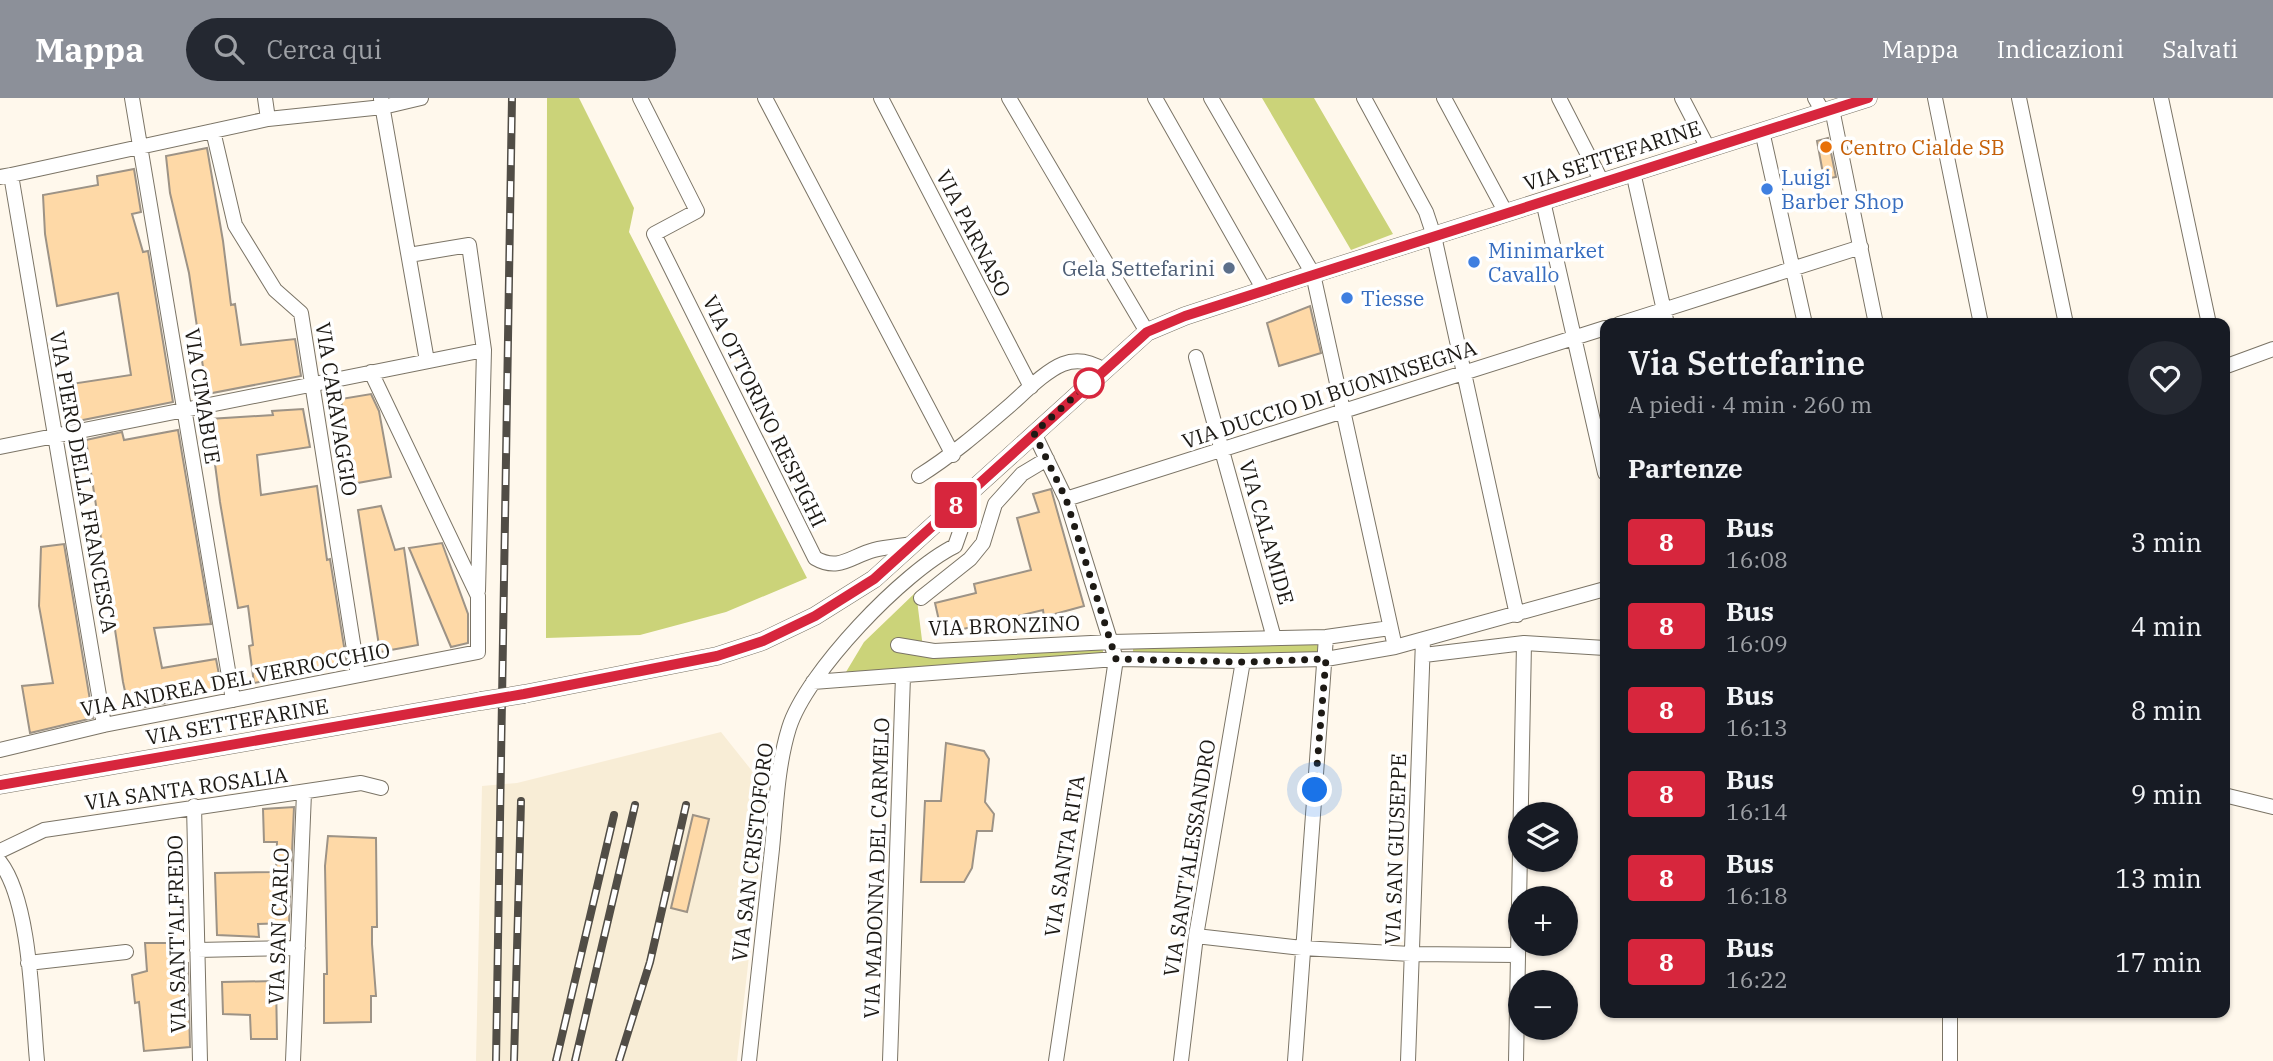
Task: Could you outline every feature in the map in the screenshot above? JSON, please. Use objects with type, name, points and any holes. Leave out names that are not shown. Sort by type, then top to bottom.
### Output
[{"type":"street","name":"VIA CIMABUE","points":[[132,98],[233,700]]},
{"type":"street","points":[[265,98],[268,119]]},
{"type":"street","points":[[6,176],[268,119],[421,98]]},
{"type":"street","name":"VIA OTTORINO RESPIGHI","points":[[640,98],[697,211],[654,234],[815,558],[827,565],[873,550],[913,544]]},
{"type":"street","points":[[765,98],[953,455]]},
{"type":"street","name":"VIA PARNASO","points":[[881,98],[1031,387]]},
{"type":"street","points":[[1009,98],[1147,332]]},
{"type":"street","points":[[1155,98],[1264,290]]},
{"type":"street","points":[[1211,98],[1313,274],[1395,647]]},
{"type":"street","points":[[1364,98],[1426,212],[1434,236],[1517,615]]},
{"type":"street","points":[[1444,98],[1506,213]]},
{"type":"street","points":[[1559,98],[1602,182]]},
{"type":"street","points":[[1682,98],[1707,148]]},
{"type":"street","name":"VIA SETTEFARINE","points":[[0,785],[524,694],[717,656],[763,641],[815,616],[874,579],[1147,332],[1185,316],[1264,290],[1762,131],[1823,107],[1868,98]]},
{"type":"street","points":[[1935,98],[1980,318]]},
{"type":"street","points":[[2019,98],[2065,318]]},
{"type":"street","points":[[2161,98],[2208,318]]},
{"type":"street","points":[[382,103],[427,361]]},
{"type":"street","points":[[1823,107],[1861,247],[1875,318]]},
{"type":"street","name":"VIA CARAVAGGIO","points":[[213,131],[235,225],[275,290],[301,313],[358,675]]},
{"type":"street","points":[[1762,131],[1804,318]]},
{"type":"street","points":[[1633,172],[1665,317],[1793,269],[1861,247]]},
{"type":"street","name":"VIA PIERO DELLA FRANCESCA","points":[[6,176],[23,246],[104,725]]},
{"type":"street","points":[[1543,201],[1600,451]]},
{"type":"street","points":[[409,255],[469,245],[484,350],[478,596]]},
{"type":"street","name":"VIA DUCCIO DI BUONINSEGNA","points":[[1066,499],[1600,330]]},
{"type":"street","points":[[2230,365],[2273,348]]},
{"type":"street","points":[[0,446],[484,350]]},
{"type":"street","name":"VIA CALAMIDE","points":[[1196,357],[1274,638]]},
{"type":"street","points":[[919,476],[953,455],[1031,387],[1061,365],[1075,361],[1091,363],[1104,370]]},
{"type":"street","points":[[371,372],[478,596]]},
{"type":"street","name":"VIA BRONZINO","points":[[1034,433],[1066,499],[1116,659]]},
{"type":"street","points":[[920,598],[970,559],[983,543],[995,504],[1022,474],[1047,459]]},
{"type":"street","name":"VIA SAN CRISTOFORO","points":[[749,1061],[779,779],[789,727],[813,682],[856,628],[936,555],[955,546],[961,529],[952,508]]},
{"type":"street","points":[[1423,647],[1600,590]]},
{"type":"street","name":"VIA ANDREA DEL VERROCCHIO","points":[[0,750],[104,725],[478,652],[478,596]]},
{"type":"street","points":[[1111,642],[1326,638],[1391,628]]},
{"type":"street","points":[[1295,1061],[1326,638]]},
{"type":"street","name":"VIA BRONZINO","points":[[898,645],[934,651],[1111,642]]},
{"type":"street","points":[[813,682],[1116,659],[1244,662],[1326,659],[1395,647],[1524,643],[1600,648]]},
{"type":"street","points":[[1519,886],[1524,643]]},
{"type":"street","name":"VIA SAN GIUSEPPE","points":[[1408,1061],[1423,647]]},
{"type":"street","name":"VIA SANTA RITA","points":[[1056,1061],[1116,659]]},
{"type":"street","name":"VIA SANT'ALESSANDRO","points":[[1181,1061],[1196,936],[1244,662]]},
{"type":"street","name":"VIA MADONNA DEL CARMELO","points":[[890,1061],[904,676]]},
{"type":"street","name":"VIA SANTA ROSALIA","points":[[0,851],[44,830],[360,783],[381,788]]},
{"type":"street","name":"VIA SAN CARLO","points":[[293,1061],[304,793]]},
{"type":"street","points":[[2230,796],[2273,807]]},
{"type":"street","name":"VIA SANT'ALFREDO","points":[[194,806],[200,1061]]},
{"type":"street","points":[[0,862],[14,888],[23,923],[37,1061]]},
{"type":"street","points":[[0,880],[14,888]]},
{"type":"street","points":[[1196,936],[1303,948],[1411,954],[1508,955]]},
{"type":"street","points":[[197,950],[298,948]]},
{"type":"street","points":[[28,963],[126,952]]},
{"type":"street","points":[[1516,1061],[1517,956]]},
{"type":"street","points":[[1950,1018],[1950,1061]]},
{"type":"shaded area","points":[[721,732],[768,791],[737,1061],[476,1061],[482,786],[517,783]]},
{"type":"green space","points":[[547,98],[579,98],[634,208],[629,232],[807,578],[726,612],[640,635],[546,638]]},
{"type":"green space","points":[[1262,98],[1314,98],[1393,234],[1351,250]]},
{"type":"green space","points":[[916,592],[924,656],[1102,647],[1104,656],[846,672],[864,642]]},
{"type":"green space","points":[[1318,643],[1319,654],[1133,654],[1133,645]]},
{"type":"building","points":[[1828,138],[1836,177],[1824,179],[1817,141]]},
{"type":"building","points":[[207,148],[231,305],[235,304],[241,345],[295,339],[301,376],[207,394],[189,273],[170,193],[166,156]]},
{"type":"building","points":[[134,169],[141,212],[132,214],[143,252],[148,251],[173,402],[73,422],[71,384],[131,375],[118,293],[57,306],[45,234],[43,195],[98,185],[97,176]]},
{"type":"building","points":[[1310,306],[1321,353],[1279,366],[1267,323]]},
{"type":"building","points":[[371,394],[379,411],[391,477],[352,484],[346,456],[341,399]]},
{"type":"building","points":[[303,409],[310,447],[257,455],[261,495],[317,486],[327,560],[330,559],[347,665],[254,683],[249,646],[253,645],[248,606],[238,608],[209,419],[273,415],[272,411]]},
{"type":"building","points":[[178,430],[211,624],[154,628],[162,668],[216,659],[222,690],[166,699],[167,703],[129,710],[86,440],[122,432],[124,440]]},
{"type":"building","points":[[1051,489],[1084,606],[1044,617],[1043,610],[942,634],[935,603],[976,593],[974,584],[1031,570],[1017,518],[1039,512],[1033,494]]},
{"type":"building","points":[[381,506],[395,550],[404,548],[418,645],[380,652],[358,510]]},
{"type":"building","points":[[442,543],[468,614],[468,643],[451,647],[409,548]]},
{"type":"building","points":[[64,544],[93,718],[30,733],[22,686],[53,683],[39,606],[41,547]]},
{"type":"building","points":[[946,743],[984,751],[989,759],[985,802],[994,814],[992,831],[977,831],[972,868],[964,882],[921,882],[925,801],[941,801]]},
{"type":"building","points":[[294,807],[289,923],[258,924],[259,937],[217,935],[215,873],[276,872],[277,842],[264,842],[263,809]]},
{"type":"building","points":[[693,815],[709,819],[687,912],[671,908]]},
{"type":"building","points":[[328,836],[376,838],[377,927],[372,927],[372,944],[376,996],[371,996],[371,1022],[324,1023],[324,974],[327,974],[325,866]]},
{"type":"building","points":[[145,943],[172,943],[171,962],[188,963],[190,1047],[144,1051],[139,1002],[135,1003],[132,975],[147,971]]},
{"type":"building","points":[[276,981],[277,1039],[251,1039],[250,1015],[223,1014],[222,982]]},
{"type":"railway","points":[[496,1061],[512,98]]},
{"type":"railway","points":[[514,1061],[521,801]]},
{"type":"railway","points":[[575,1061],[635,805]]},
{"type":"railway","points":[[619,1061],[650,962],[686,805]]},
{"type":"railway","points":[[556,1061],[614,815]]},
{"type":"bus line","name":"8","points":[[0,785],[524,694],[717,656],[763,641],[815,616],[874,579],[1147,332],[1185,316],[1868,98]]},
{"type":"place","name":"Centro Cialde SB","points":[[1826,147]]},
{"type":"place","name":"Luigi Barber Shop","points":[[1767,189]]},
{"type":"place","name":"Minimarket Cavallo","points":[[1474,262]]},
{"type":"place","name":"Gela Settefarini","points":[[1229,268]]},
{"type":"place","name":"Tiesse","points":[[1347,298]]},
{"type":"route","points":[[1089,383],[1034,433],[1066,499],[1116,659],[1244,662],[1326,659],[1315,790]]}]
